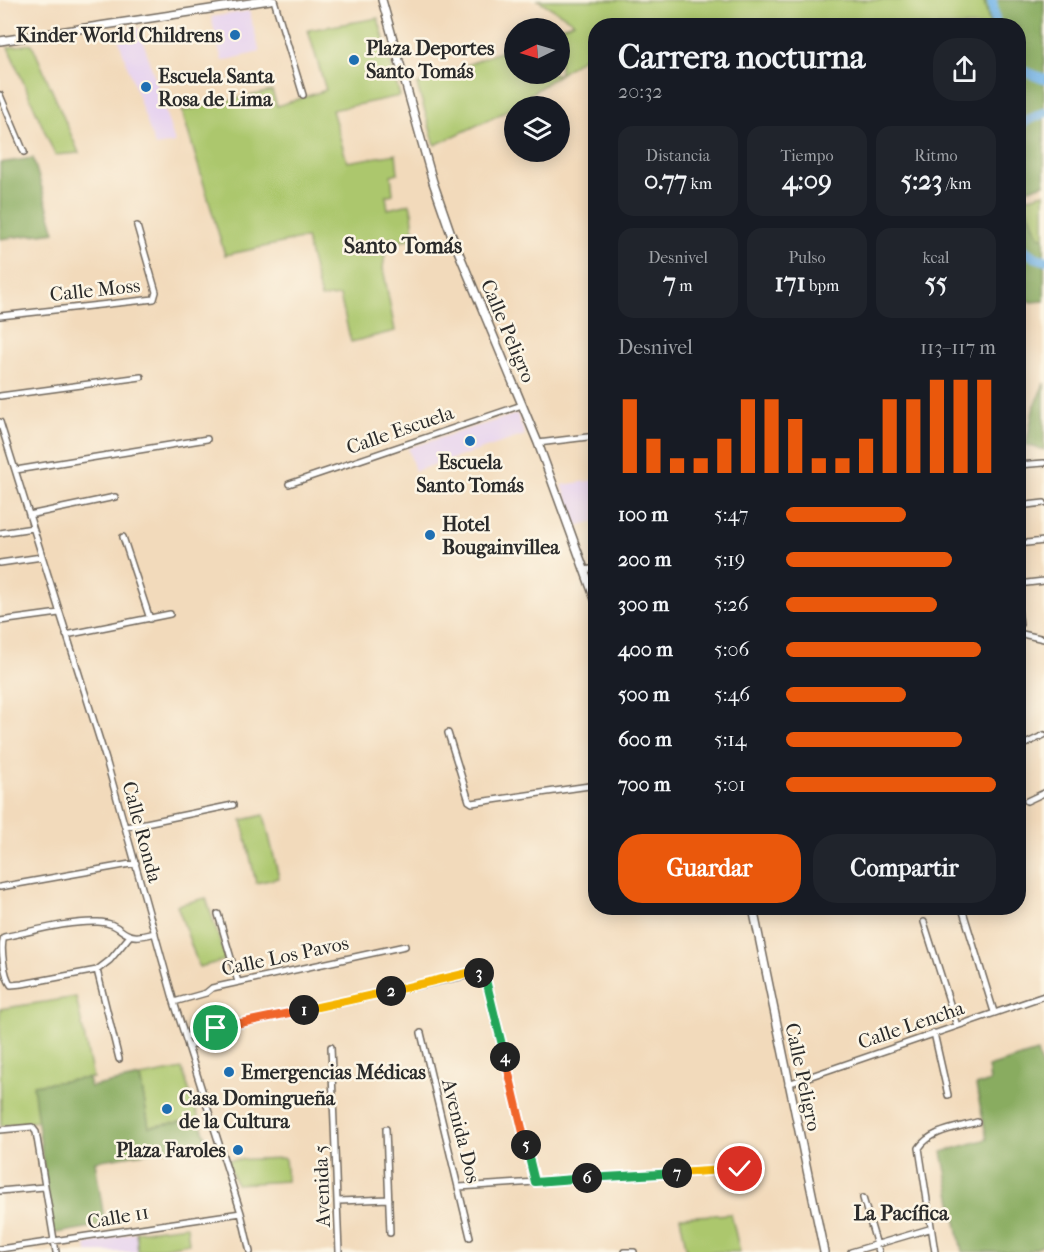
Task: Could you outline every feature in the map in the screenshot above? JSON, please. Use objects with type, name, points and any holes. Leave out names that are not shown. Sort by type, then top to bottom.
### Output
[{"type":"main road","points":[[0,41],[272,0]]},
{"type":"main road","name":"Calle Peligro","points":[[381,0],[440,202],[467,277],[538,443],[588,579]]},
{"type":"main road","name":"Calle Peligro","points":[[754,915],[824,1252]]},
{"type":"street","points":[[272,0],[303,95]]},
{"type":"street","points":[[0,95],[24,152]]},
{"type":"street","name":"Calle Moss","points":[[0,316],[154,299],[156,292],[137,226]]},
{"type":"street","points":[[0,396],[141,377]]},
{"type":"street","name":"Calle Escuela","points":[[289,484],[522,405]]},
{"type":"street","name":"Calle Ronda","points":[[0,422],[126,827],[174,1002],[250,1252]]},
{"type":"street","points":[[538,443],[588,437]]},
{"type":"street","points":[[16,470],[207,439]]},
{"type":"street","points":[[1026,464],[1044,462]]},
{"type":"street","points":[[29,515],[115,497]]},
{"type":"street","points":[[1026,505],[1044,503]]},
{"type":"street","points":[[0,533],[33,528]]},
{"type":"street","points":[[123,537],[150,619]]},
{"type":"street","points":[[1026,543],[1044,541]]},
{"type":"street","points":[[0,563],[42,557]]},
{"type":"street","points":[[1026,583],[1044,581]]},
{"type":"street","points":[[0,621],[59,613]]},
{"type":"street","points":[[66,635],[170,614]]},
{"type":"street","points":[[1026,635],[1044,639]]},
{"type":"street","points":[[448,733],[469,801],[472,803],[588,786]]},
{"type":"street","points":[[1026,744],[1044,735]]},
{"type":"street","points":[[1027,801],[1044,793]]},
{"type":"street","points":[[126,827],[233,805]]},
{"type":"street","points":[[0,887],[136,863]]},
{"type":"street","points":[[218,914],[238,982]]},
{"type":"street","points":[[964,915],[994,1012]]},
{"type":"street","points":[[129,937],[110,960],[97,970],[11,985],[7,980],[1,943],[4,937],[91,922],[109,923],[129,937],[138,938],[155,933]]},
{"type":"street","points":[[924,922],[957,1026]]},
{"type":"street","name":"Calle Los Pavos","points":[[174,1002],[206,993],[212,988],[405,946]]},
{"type":"street","points":[[97,970],[119,1059]]},
{"type":"street","points":[[185,1037],[212,1028],[222,1028],[472,972],[483,975],[535,1182]]},
{"type":"street","name":"Calle Lencha","points":[[788,1084],[1044,996]]},
{"type":"street","points":[[188,1047],[214,1037],[222,1028]]},
{"type":"street","name":"Avenida Dos","points":[[421,1033],[470,1237]]},
{"type":"street","points":[[934,1033],[948,1095]]},
{"type":"street","name":"Avenida 5","points":[[331,1047],[339,1201],[339,1252]]},
{"type":"street","points":[[935,1252],[929,1229],[926,1185],[919,1148],[925,1139],[936,1134],[977,1122]]},
{"type":"street","points":[[0,1130],[32,1127],[36,1132],[56,1252]]},
{"type":"street","points":[[386,1130],[390,1233]]},
{"type":"street","points":[[459,1187],[740,1169],[745,1174]]},
{"type":"street","points":[[0,1191],[44,1187]]},
{"type":"street","points":[[863,1198],[879,1252]]},
{"type":"street","points":[[339,1201],[389,1199]]},
{"type":"street","name":"Calle 11","points":[[0,1249],[240,1213]]},
{"type":"street","points":[[851,1252],[929,1229]]},
{"type":"street","points":[[624,1252],[634,1252]]},
{"type":"shaded area","name":"Kinder World Childrens","points":[[249,11],[260,52],[222,61],[211,17]]},
{"type":"shaded area","name":"Escuela Santa Rosa de Lima","points":[[139,28],[175,143],[155,146],[116,32]]},
{"type":"shaded area","name":"Escuela Santo Tomás","points":[[517,414],[525,435],[415,471],[408,448]]},
{"type":"shaded area","points":[[588,481],[588,523],[577,526],[562,485]]},
{"type":"shaded area","points":[[136,1232],[138,1252],[87,1252],[86,1244]]},
{"type":"green space","points":[[538,0],[984,0],[988,18],[588,18],[588,55],[570,67],[570,24],[574,22],[570,18]]},
{"type":"green space","points":[[984,0],[1044,0],[1044,184],[1026,190],[1026,18],[988,18]]},
{"type":"green space","points":[[378,18],[400,96],[332,110],[347,162],[396,154],[398,173],[391,175],[393,194],[386,196],[388,209],[410,204],[413,217],[412,238],[398,242],[396,237],[387,239],[383,268],[395,331],[351,342],[340,296],[321,298],[306,238],[225,255],[182,111],[272,91],[277,106],[326,90],[308,30]]},
{"type":"green space","points":[[32,44],[79,153],[55,155],[8,47]]},
{"type":"green space","points":[[504,50],[504,84],[545,84],[528,96],[504,96],[504,112],[435,145],[417,85]]},
{"type":"green space","points":[[33,158],[55,232],[0,239],[0,163]]},
{"type":"green space","points":[[1044,193],[1044,238],[1039,236],[1026,208],[1026,198]]},
{"type":"green space","points":[[1026,206],[1039,236],[1044,238],[1044,301],[1031,302],[1026,299]]},
{"type":"green space","points":[[1044,383],[1044,450],[1026,445],[1033,410]]},
{"type":"green space","points":[[264,815],[279,878],[256,883],[242,820]]},
{"type":"green space","points":[[206,898],[226,960],[199,967],[177,905]]},
{"type":"green space","points":[[76,997],[93,1078],[34,1085],[38,1121],[1,1126],[0,1009]]},
{"type":"green space","points":[[1037,1052],[1044,1074],[1044,1245],[1027,1252],[962,1252],[942,1152],[987,1139],[976,1086],[990,1081],[988,1067]]},
{"type":"green space","points":[[182,1069],[199,1119],[149,1127],[140,1077]]},
{"type":"green space","points":[[140,1077],[149,1127],[199,1119],[208,1143],[95,1161],[105,1225],[57,1233],[52,1230],[33,1085],[88,1078],[90,1087]]},
{"type":"green space","points":[[285,1158],[287,1181],[236,1184],[227,1160]]},
{"type":"green space","points":[[731,1214],[740,1252],[687,1252],[680,1217]]},
{"type":"green space","points":[[187,1226],[189,1243],[138,1252],[136,1232]]},
{"type":"waterway","points":[[992,0],[995,18]]},
{"type":"waterway","points":[[1026,72],[1044,79]]},
{"type":"waterway","points":[[1026,121],[1044,113]]},
{"type":"waterway","points":[[1026,251],[1044,260]]},
{"type":"place","name":"Kinder World Childrens","points":[[235,35]]},
{"type":"place","name":"Plaza Deportes Santo Tomás","points":[[354,60]]},
{"type":"place","name":"Escuela Santa Rosa de Lima","points":[[146,87]]},
{"type":"place","name":"Escuela Santo Tomás","points":[[470,441]]},
{"type":"place","name":"Hotel Bougainvillea","points":[[430,535]]},
{"type":"place","name":"Emergencias Médicas","points":[[229,1072]]},
{"type":"place","name":"Casa Domingueña de la Cultura","points":[[167,1109]]},
{"type":"place","name":"Plaza Faroles","points":[[238,1150]]},
{"type":"district","name":"Santo Tomás","points":[[403,246]]},
{"type":"district","name":"La Pacífica","points":[[901,1213]]},
{"type":"route","points":[[216,1028],[472,972],[478,973],[486,980],[535,1182],[740,1169]]}]
